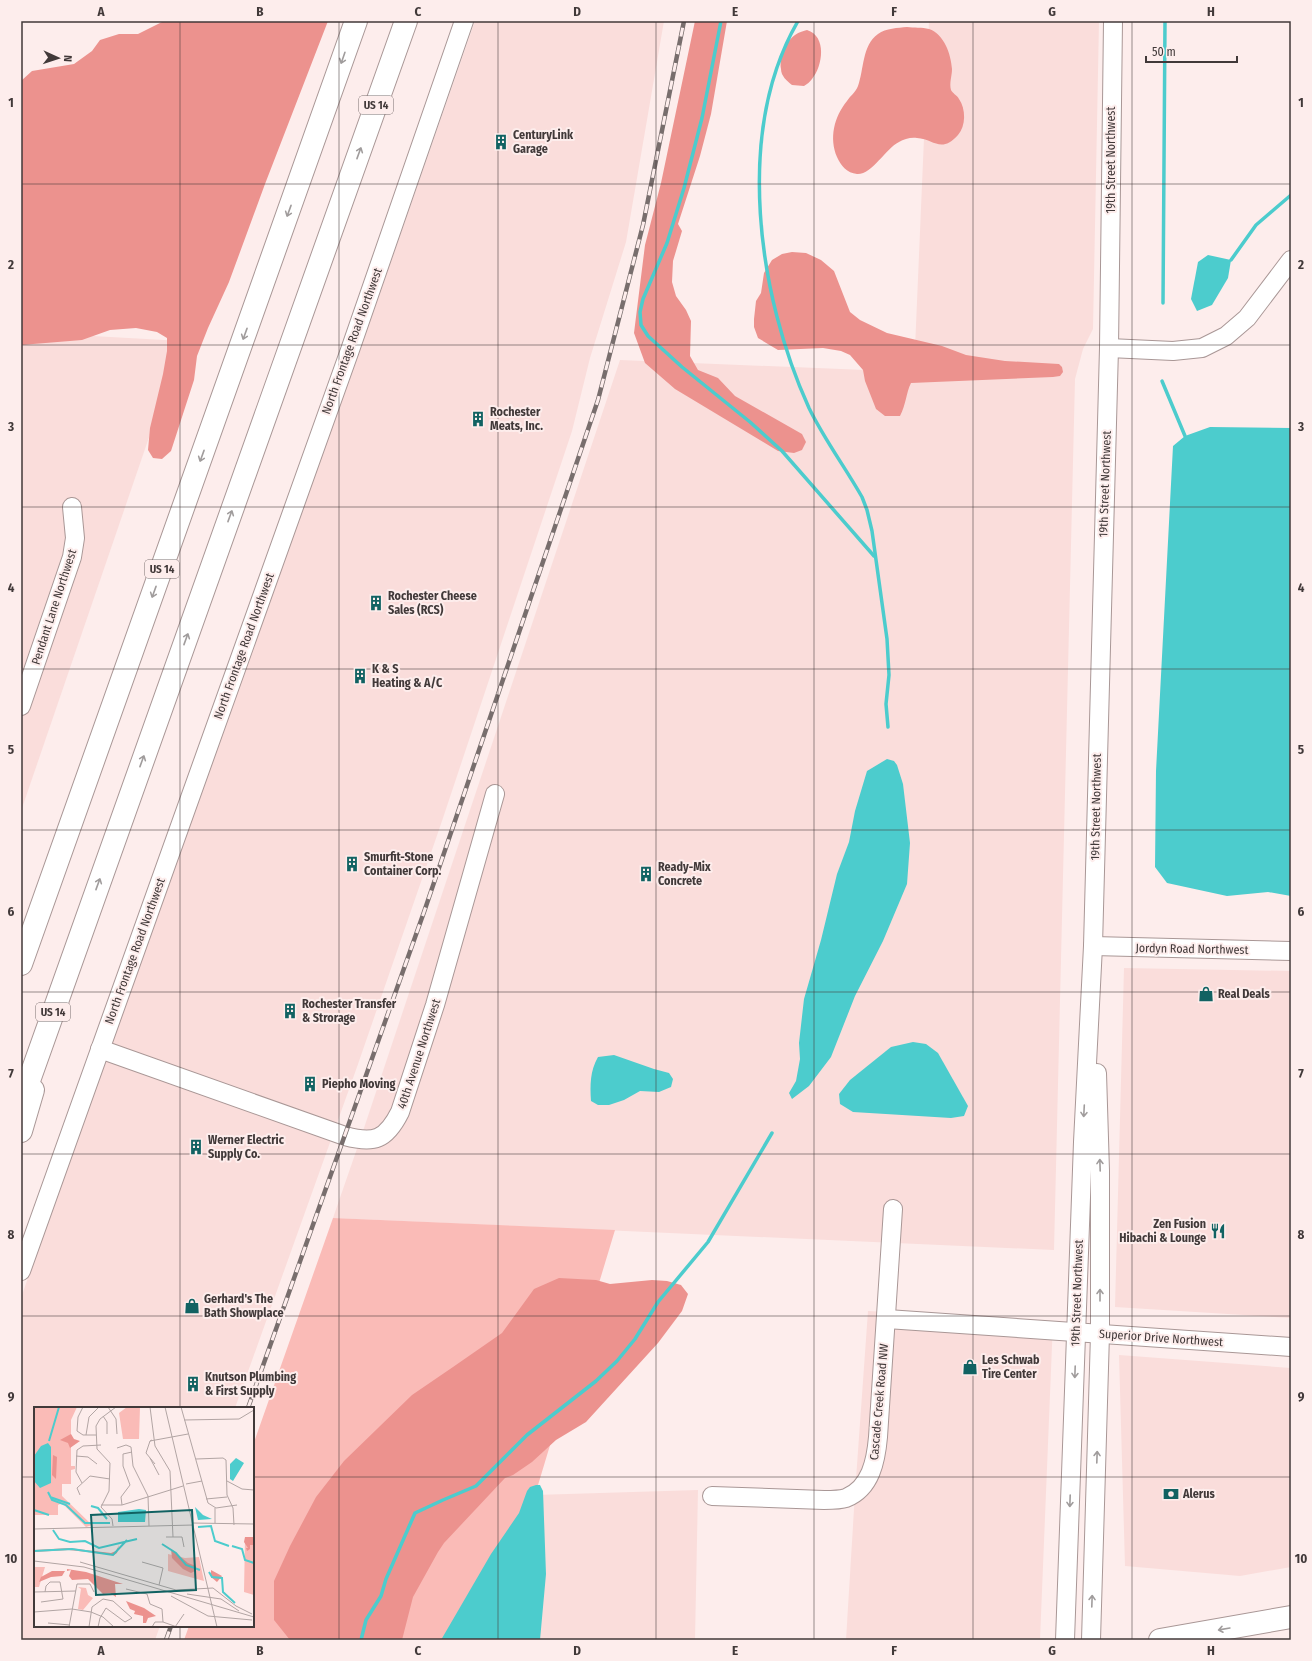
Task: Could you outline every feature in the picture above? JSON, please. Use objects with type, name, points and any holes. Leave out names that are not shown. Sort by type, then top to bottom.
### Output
[{"type":"main road","name":"US 14","points":[[21,964],[356,21]]},
{"type":"main road","name":"US 14","points":[[21,1103],[406,21]]},
{"type":"main road","points":[[21,1131],[85,920]]},
{"type":"main road","points":[[1160,1640],[1291,1617]]},
{"type":"street","name":"North Frontage Road Northwest","points":[[21,1271],[350,350],[464,21]]},
{"type":"street","name":"19th Street Northwest","points":[[1065,1640],[1083,1142],[1093,946],[1109,348],[1113,21]]},
{"type":"street","points":[[1109,348],[1173,350],[1202,348],[1226,336],[1247,318],[1291,260]]},
{"type":"street","name":"Pendant Lane Northwest","points":[[21,706],[72,557],[75,538],[72,507]]},
{"type":"street","name":"40th Avenue Northwest","points":[[100,1049],[344,1136],[360,1140],[379,1138],[395,1123],[400,1112],[435,1005],[495,794]]},
{"type":"street","name":"19th Street Northwest","points":[[1091,1640],[1100,1334],[1100,1171],[1093,946]]},
{"type":"street","name":"Jordyn Road Northwest","points":[[1093,946],[1291,951]]},
{"type":"street","name":"Cascade Creek Road NW","points":[[712,1496],[824,1500],[846,1498],[861,1487],[870,1475],[875,1464],[877,1451],[887,1319],[893,1209]]},
{"type":"street","name":"Superior Drive Northwest","points":[[887,1319],[1291,1347]]},
{"type":"shaded area","points":[[164,21],[328,21],[229,282],[197,356],[194,380],[171,451],[162,459],[153,458],[148,450],[150,428],[167,351],[167,338],[157,332],[136,328],[110,330],[82,340],[21,345],[21,81],[32,71],[74,64],[92,51],[100,40],[119,34],[138,34]]},
{"type":"shaded area","points":[[475,21],[664,21],[626,242],[590,358],[572,431],[442,821],[357,1067],[235,1407],[34,1407],[34,1627],[160,1627],[155,1640],[21,1640],[21,1298],[97,1078],[360,350]]},
{"type":"shaded area","points":[[695,21],[727,21],[711,114],[700,156],[678,224],[682,231],[673,261],[672,282],[676,296],[686,310],[691,321],[690,356],[698,370],[718,378],[735,396],[802,434],[806,442],[802,450],[794,453],[778,451],[675,389],[645,363],[634,333],[645,245],[661,183]]},
{"type":"shaded area","points":[[929,21],[1099,21],[1093,329],[1083,349],[1075,379],[1054,1250],[333,1218],[620,360],[914,372]]},
{"type":"shaded area","points":[[907,27],[929,29],[939,35],[946,45],[952,72],[950,85],[951,90],[958,98],[963,108],[963,127],[958,135],[947,144],[942,145],[915,138],[903,140],[894,145],[868,170],[857,174],[850,172],[840,163],[835,150],[833,135],[836,121],[848,99],[858,86],[866,51],[873,39],[878,34],[885,31]]},
{"type":"shaded area","points":[[807,30],[818,38],[821,52],[819,67],[812,79],[804,86],[792,85],[786,80],[781,72],[782,55],[786,45],[792,38],[798,33]]},
{"type":"shaded area","points":[[792,252],[806,253],[821,260],[834,271],[850,312],[860,320],[887,333],[942,346],[966,355],[1005,361],[1059,364],[1062,367],[1063,372],[1060,376],[1053,377],[911,383],[904,408],[900,416],[885,416],[876,409],[865,381],[863,370],[850,355],[841,351],[823,348],[778,350],[758,338],[754,327],[754,319],[756,301],[761,293],[764,273],[772,260],[782,254]]},
{"type":"shaded area","points":[[21,332],[182,341],[21,811]]},
{"type":"shaded area","points":[[1124,968],[1291,971],[1291,1318],[1115,1307]]},
{"type":"shaded area","points":[[333,1218],[615,1230],[535,1495],[538,1640],[184,1640],[189,1627],[254,1627],[254,1442]]},
{"type":"shaded area","points":[[559,1278],[596,1280],[610,1284],[652,1280],[667,1281],[681,1285],[688,1294],[682,1311],[658,1343],[586,1422],[556,1440],[532,1462],[513,1475],[505,1478],[444,1543],[413,1597],[402,1640],[290,1640],[274,1620],[274,1581],[290,1546],[316,1497],[344,1461],[412,1395],[502,1333],[534,1289]]},
{"type":"shaded area","points":[[868,1311],[1053,1321],[1040,1640],[846,1640]]},
{"type":"shaded area","points":[[1119,1355],[1291,1368],[1291,1567],[1240,1576],[1125,1566]]},
{"type":"shaded area","points":[[698,1490],[695,1640],[538,1640],[535,1495]]},
{"type":"water","points":[[1208,255],[1231,260],[1228,278],[1212,305],[1197,311],[1191,299],[1198,262]]},
{"type":"water","points":[[1210,427],[1291,428],[1291,896],[1268,892],[1227,896],[1167,883],[1155,867],[1156,771],[1173,446],[1185,436]]},
{"type":"water","points":[[887,759],[894,761],[897,765],[903,784],[910,843],[907,884],[883,941],[855,996],[831,1057],[809,1086],[792,1099],[789,1093],[796,1081],[800,1059],[799,1043],[804,999],[821,940],[837,874],[849,842],[855,811],[867,771]]},
{"type":"water","points":[[913,1042],[926,1044],[938,1053],[968,1106],[964,1116],[951,1118],[853,1112],[840,1104],[839,1094],[850,1080],[891,1047]]},
{"type":"water","points":[[614,1055],[669,1073],[673,1079],[671,1087],[659,1092],[640,1091],[624,1100],[609,1105],[598,1105],[591,1101],[593,1068],[598,1057]]},
{"type":"water","points":[[540,1485],[543,1491],[546,1574],[540,1640],[441,1640],[491,1554],[519,1513],[527,1491],[530,1487]]},
{"type":"waterway","points":[[721,21],[702,118],[684,188],[667,243],[643,299],[640,312],[641,325],[648,336],[682,367],[750,422],[782,451],[874,556]]},
{"type":"waterway","points":[[798,21],[778,65],[766,113],[760,163],[760,214],[766,266],[777,316],[791,364],[809,408],[821,431],[862,497],[867,510],[872,531],[887,639],[889,675],[886,704],[888,727]]},
{"type":"waterway","points":[[1163,303],[1165,21]]},
{"type":"waterway","points":[[1231,260],[1256,225],[1291,195]]},
{"type":"waterway","points":[[1162,381],[1185,436]]},
{"type":"waterway","points":[[361,1640],[366,1620],[381,1596],[386,1579],[415,1513],[476,1486],[527,1435],[596,1381],[617,1361],[635,1339],[658,1302],[708,1242],[772,1133]]},
{"type":"railway","points":[[248,1407],[424,912],[598,400],[643,225],[684,21]]},
{"type":"railway","points":[[166,1640],[171,1627]]},
{"type":"place","name":"CenturyLink Garage","points":[[501,142]]},
{"type":"place","name":"Rochester Meats, Inc.","points":[[478,419]]},
{"type":"place","name":"Rochester Cheese Sales (RCS)","points":[[376,603]]},
{"type":"place","name":"K & S Heating & A/C","points":[[360,676]]},
{"type":"place","name":"Smurfit-Stone Container Corp.","points":[[352,864]]},
{"type":"place","name":"Ready-Mix Concrete","points":[[646,874]]},
{"type":"place","name":"Real Deals","points":[[1206,994]]},
{"type":"place","name":"Rochester Transfer & Strorage","points":[[290,1011]]},
{"type":"place","name":"Piepho Moving","points":[[310,1084]]},
{"type":"place","name":"Werner Electric Supply Co.","points":[[196,1147]]},
{"type":"place","name":"Zen Fusion Hibachi & Lounge","points":[[1218,1231]]},
{"type":"place","name":"Gerhard's The Bath Showplace","points":[[192,1306]]},
{"type":"place","name":"Les Schwab Tire Center","points":[[970,1367]]},
{"type":"place","name":"Knutson Plumbing & First Supply","points":[[193,1384]]},
{"type":"place","name":"Alerus","points":[[1171,1494]]}]
